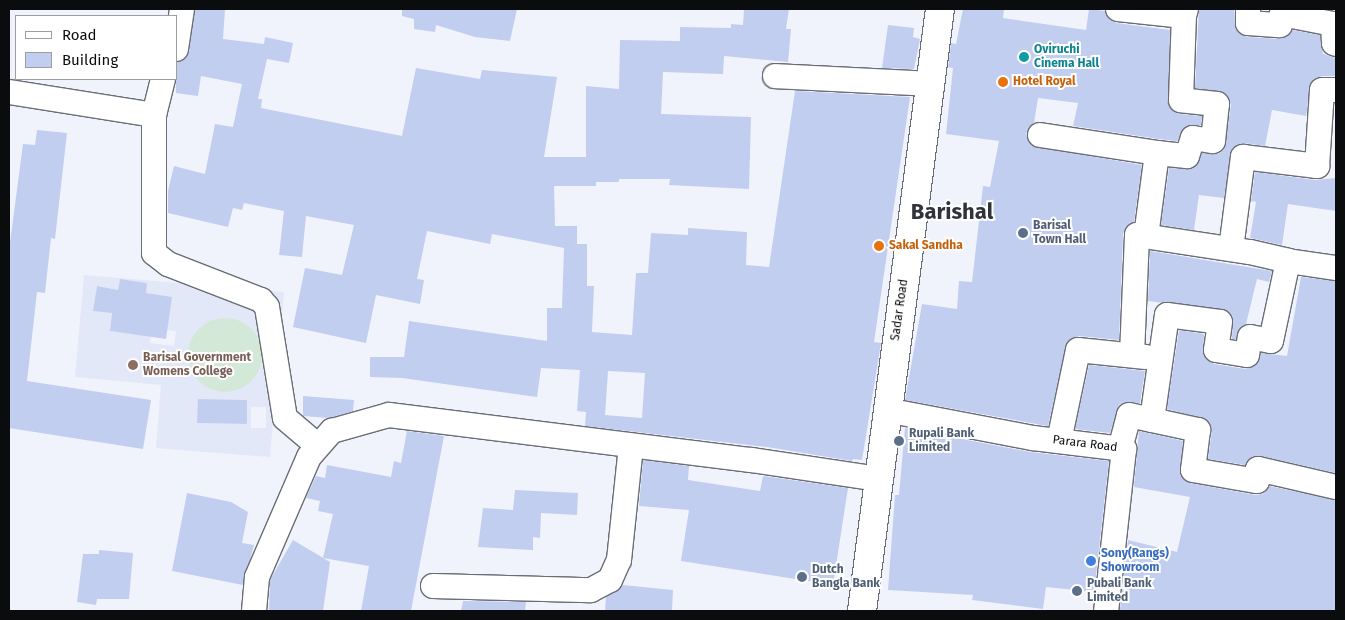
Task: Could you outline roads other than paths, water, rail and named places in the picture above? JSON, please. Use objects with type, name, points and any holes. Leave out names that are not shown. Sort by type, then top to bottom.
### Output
[{"type":"main road","name":"Sadar Road","points":[[862,611],[886,410],[940,9]]},
{"type":"street","points":[[178,36],[182,9]]},
{"type":"street","points":[[1040,135],[1187,156],[1193,138],[1213,142],[1217,104],[1181,100],[1185,13],[1118,9]]},
{"type":"street","points":[[1248,9],[1248,23],[1280,25],[1282,14],[1333,24],[1334,43],[1336,44]]},
{"type":"street","points":[[775,76],[931,84]]},
{"type":"street","points":[[163,80],[154,115],[154,253],[168,264],[261,300],[267,307],[285,418],[318,446]]},
{"type":"street","points":[[1231,249],[1243,157],[1317,166],[1322,90],[1336,90]]},
{"type":"street","points":[[9,92],[154,115]]},
{"type":"street","points":[[1146,236],[1157,153]]},
{"type":"street","points":[[1132,355],[1137,235],[1231,249],[1288,261],[1336,268]]},
{"type":"street","points":[[1152,420],[1167,315],[1220,322],[1216,350],[1247,355],[1250,337],[1270,341],[1288,261]]},
{"type":"street","points":[[1059,441],[1078,350],[1161,358]]},
{"type":"street","name":"Parara Road","points":[[886,410],[1059,441],[1124,449],[1106,611]]},
{"type":"street","points":[[254,611],[257,577],[309,457],[332,431],[389,415],[751,460],[878,479]]},
{"type":"street","points":[[1120,449],[1129,415],[1198,430],[1193,470],[1257,481],[1258,469],[1336,487]]},
{"type":"street","points":[[433,586],[591,590],[610,580],[618,560],[631,446]]},
{"type":"place","name":"Oviruchi Cinema Hall","points":[[1024,57]]},
{"type":"place","name":"Hotel Royal","points":[[1003,82]]},
{"type":"place","name":"Barisal Town Hall","points":[[1023,233]]},
{"type":"place","name":"Sakal Sandha","points":[[879,246]]},
{"type":"place","name":"Barisal Government Womens College","points":[[133,365]]},
{"type":"place","name":"Rupali Bank Limited","points":[[899,441]]},
{"type":"place","name":"Sony(Rangs) Showroom","points":[[1091,561]]},
{"type":"place","name":"Dutch Bangla Bank","points":[[802,577]]},
{"type":"place","name":"Pubali Bank Limited","points":[[1077,591]]},
{"type":"district","name":"Barishal","points":[[952,212]]}]
